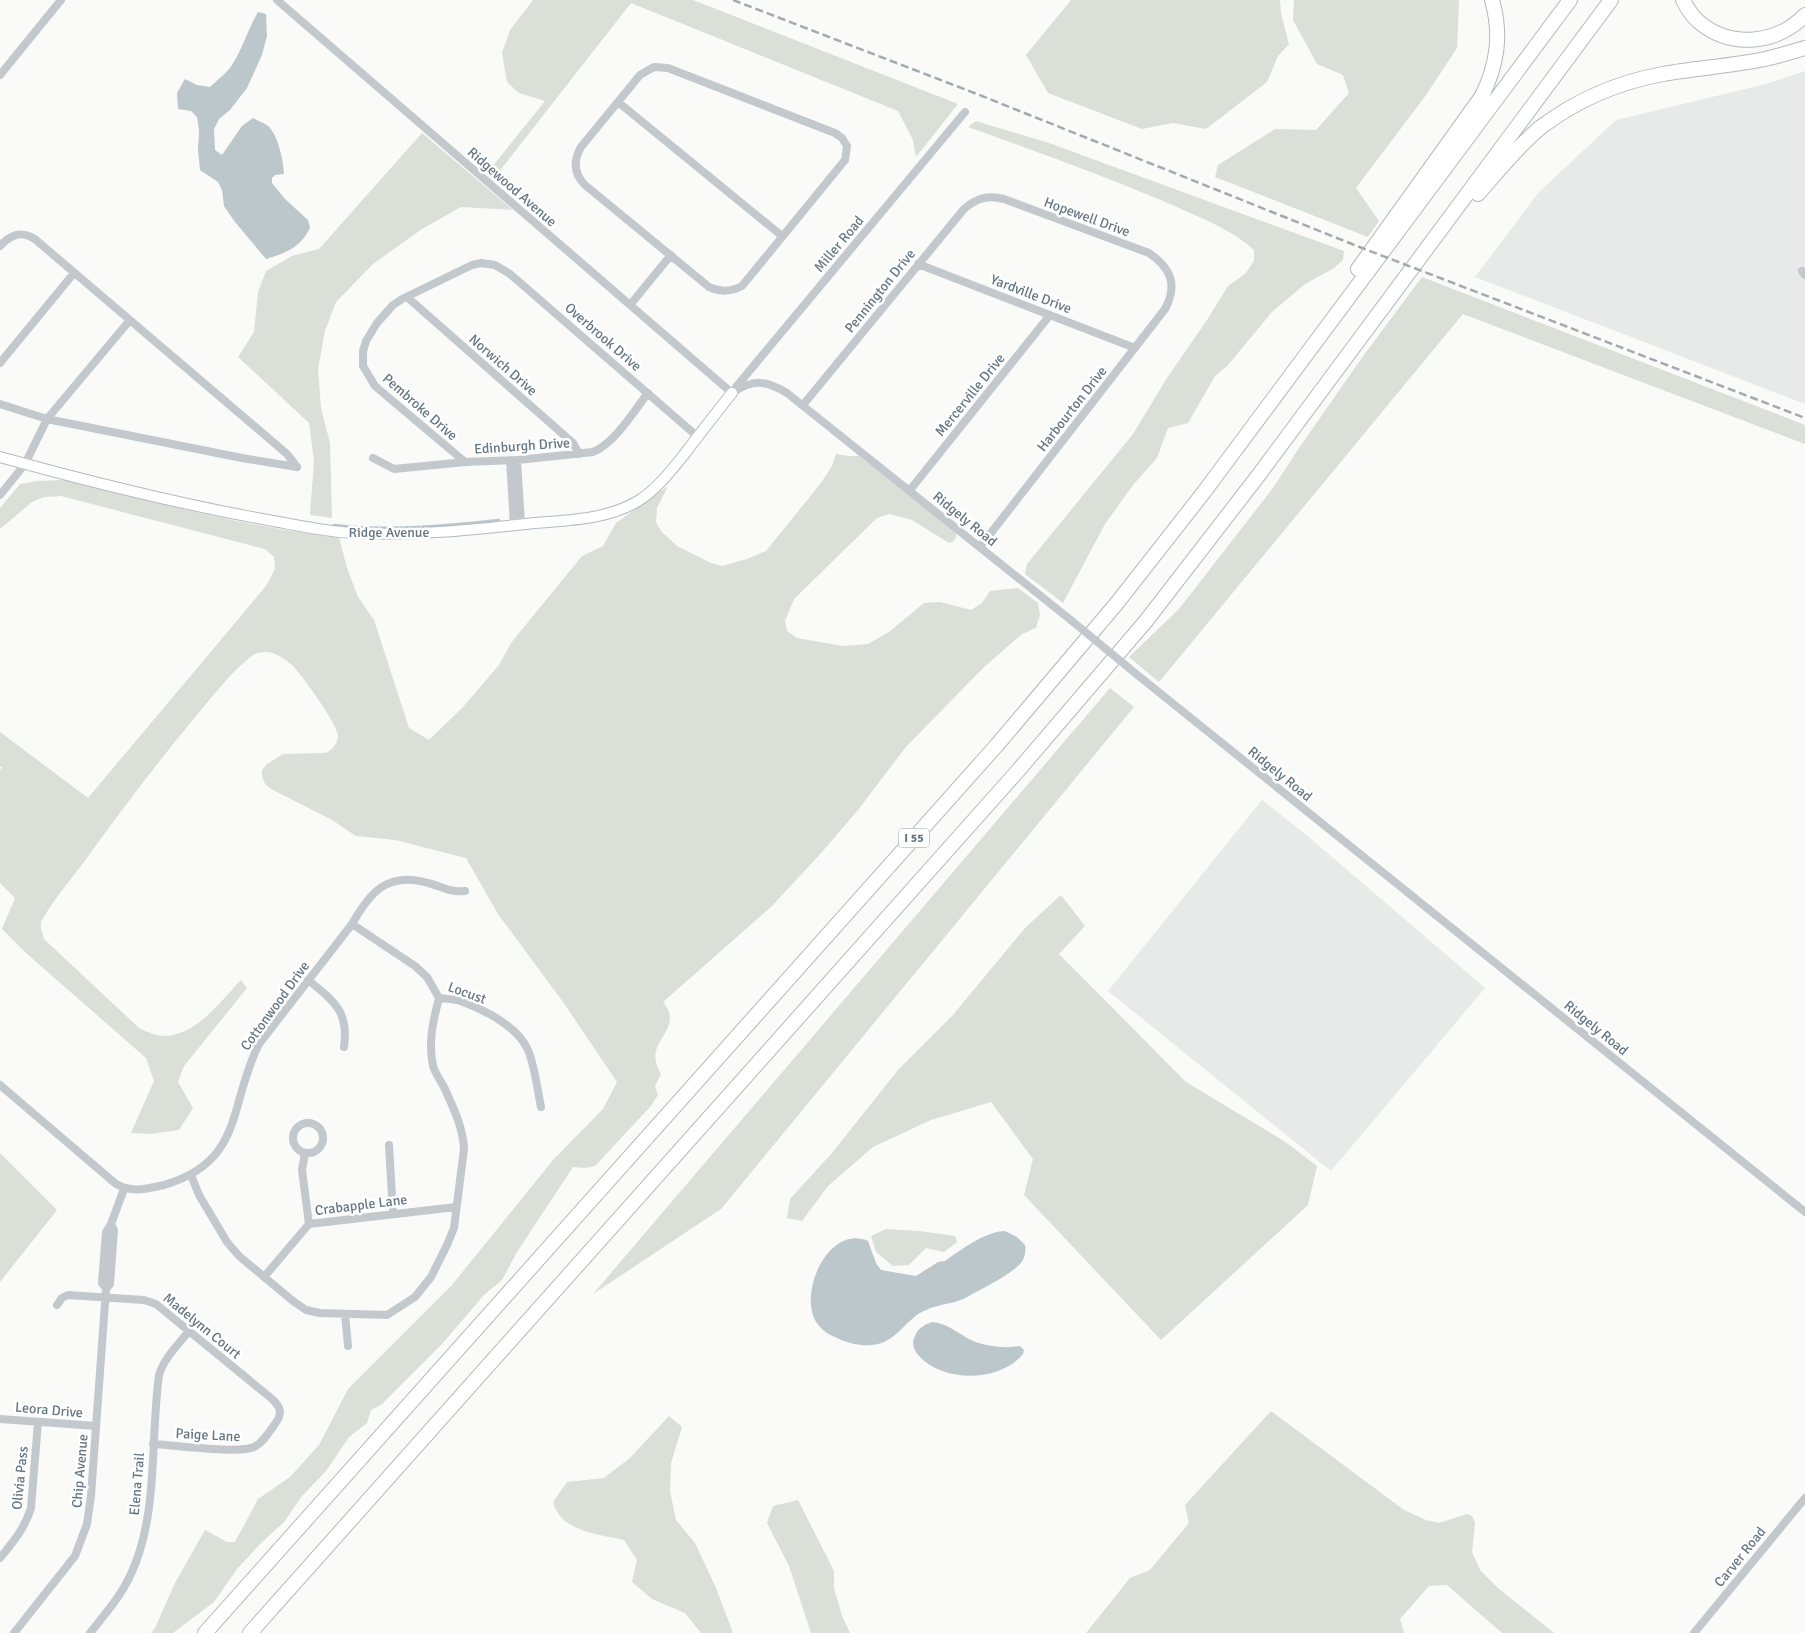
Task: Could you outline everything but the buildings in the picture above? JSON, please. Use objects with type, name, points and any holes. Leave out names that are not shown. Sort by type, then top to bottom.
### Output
[{"type":"highway","points":[[1320,335],[1332,305],[1482,96],[1491,77],[1495,62],[1497,28],[1492,0]]},
{"type":"highway","name":"I 55","points":[[205,1633],[1055,678],[1204,492],[1570,0]]},
{"type":"highway","name":"I 55","points":[[250,1633],[742,1082],[1085,694],[1200,552],[1611,0]]},
{"type":"highway","points":[[1682,0],[1692,14],[1705,26],[1715,32],[1739,39],[1748,40],[1772,36],[1792,27],[1805,14]]},
{"type":"highway","points":[[1424,253],[1526,141],[1554,118],[1574,105],[1602,92],[1661,74],[1764,59],[1805,48]]},
{"type":"street","points":[[0,75],[61,0]]},
{"type":"street","name":"Ridgewood Avenue","points":[[277,0],[732,393]]},
{"type":"street","points":[[662,67],[835,133],[850,144],[845,160],[742,286],[728,295],[709,287],[585,185],[577,174],[575,160],[577,154],[618,102],[646,70],[662,67]]},
{"type":"street","points":[[618,102],[782,236]]},
{"type":"street","name":"Miller Road","points":[[732,393],[965,112]]},
{"type":"street","name":"Hopewell Drive","points":[[981,198],[992,196],[1004,199],[1149,253],[1167,269],[1171,281]]},
{"type":"street","name":"Pennington Drive","points":[[803,405],[964,209],[972,202],[981,198]]},
{"type":"street","points":[[0,246],[12,235],[27,234],[36,240],[287,454],[298,467],[242,458],[47,419],[0,404]]},
{"type":"street","points":[[630,305],[671,256]]},
{"type":"street","name":"Overbrook Drive","points":[[407,297],[464,268],[481,263],[495,265],[510,274],[698,437]]},
{"type":"street","name":"Yardville Drive","points":[[918,264],[1135,348]]},
{"type":"street","points":[[0,363],[74,272]]},
{"type":"street","name":"Harbourton Drive","points":[[980,547],[1165,309],[1171,295],[1171,281]]},
{"type":"street","name":"Pembroke Drive","points":[[407,297],[393,305],[370,332],[363,351],[363,366],[375,386],[466,462]]},
{"type":"street","name":"Norwich Drive","points":[[407,297],[573,443],[580,454]]},
{"type":"street","name":"Mercerville Drive","points":[[910,490],[1050,315]]},
{"type":"street","points":[[0,495],[25,464],[47,419],[130,320]]},
{"type":"street","name":"Ridgely Road","points":[[732,393],[750,383],[765,383],[774,386],[803,405],[1805,1212]]},
{"type":"street","name":"Edinburgh Drive","points":[[373,458],[394,469],[580,454],[602,448],[610,441],[648,393]]},
{"type":"street","name":"Ridge Avenue","points":[[0,457],[219,511],[332,531],[391,534],[440,532],[600,516],[626,507],[651,492],[698,437],[732,393]]},
{"type":"street","points":[[513,460],[518,525]]},
{"type":"street","name":"Cottonwood Drive","points":[[124,1189],[149,1189],[191,1175],[213,1158],[231,1130],[249,1063],[259,1044],[352,924],[364,902],[380,888],[391,881],[414,880],[456,892],[465,891]]},
{"type":"street","name":"Locust","points":[[352,924],[415,966],[427,977],[440,998],[462,1002],[493,1016],[520,1036],[528,1049],[541,1107]]},
{"type":"street","points":[[308,980],[334,1000],[341,1010],[346,1035],[344,1047]]},
{"type":"street","points":[[191,1175],[200,1195],[227,1242],[239,1256],[306,1310],[320,1313],[387,1315],[415,1297],[431,1277],[454,1228],[464,1149],[460,1124],[434,1068],[430,1042],[432,1022],[440,998]]},
{"type":"street","points":[[0,1085],[124,1189]]},
{"type":"street","points":[[307,1123],[317,1126],[322,1132],[323,1139],[316,1151],[305,1153],[298,1150],[292,1138],[298,1126],[307,1123]]},
{"type":"street","points":[[389,1145],[393,1214]]},
{"type":"street","points":[[305,1153],[302,1170],[309,1224]]},
{"type":"street","name":"Chip Avenue","points":[[14,1633],[75,1556],[89,1515],[106,1292],[110,1284],[107,1270],[114,1230],[112,1224],[124,1189]]},
{"type":"street","name":"Crabapple Lane","points":[[264,1277],[309,1224],[456,1207]]},
{"type":"street","name":"Madelynn Court","points":[[57,1305],[62,1298],[68,1295],[106,1292],[151,1302],[277,1404],[280,1410],[278,1419]]},
{"type":"street","points":[[345,1314],[348,1346]]},
{"type":"street","name":"Elena Trail","points":[[90,1633],[116,1600],[131,1575],[138,1556],[148,1518],[158,1384],[161,1368],[189,1331]]},
{"type":"street","name":"Leora Drive","points":[[0,1418],[96,1426]]},
{"type":"street","name":"Paige Lane","points":[[153,1444],[244,1450],[261,1442],[278,1419]]},
{"type":"street","name":"Olivia Pass","points":[[0,1558],[27,1521],[31,1508],[38,1422]]},
{"type":"street","name":"Carver Road","points":[[1694,1633],[1805,1498]]},
{"type":"shaded area","points":[[533,0],[693,0],[958,104],[916,157],[913,140],[898,111],[631,3],[498,173],[492,167],[545,101],[519,93],[507,82],[502,53],[510,30]]},
{"type":"shaded area","points":[[1071,0],[1280,0],[1281,14],[1289,44],[1278,56],[1267,82],[1206,129],[1173,123],[1142,129],[1048,93],[1026,55]]},
{"type":"shaded area","points":[[1294,0],[1459,0],[1457,48],[1426,95],[1356,188],[1379,221],[1368,237],[1215,177],[1218,165],[1275,129],[1316,130],[1349,93],[1343,75],[1317,64],[1293,20]]},
{"type":"shaded area","points":[[258,12],[266,14],[267,36],[262,55],[247,88],[230,110],[219,119],[214,129],[215,150],[222,155],[242,126],[253,118],[269,127],[276,138],[282,156],[284,174],[275,175],[272,178],[272,183],[285,199],[308,220],[310,228],[302,240],[292,249],[266,259],[224,206],[222,190],[218,182],[200,170],[197,117],[191,111],[178,109],[177,93],[185,79],[197,85],[210,87],[225,74],[236,59]]},
{"type":"shaded area","points":[[1805,71],[1805,404],[1475,277],[1539,192],[1616,120],[1766,84]]},
{"type":"shaded area","points":[[976,121],[1049,143],[1344,251],[1343,260],[1334,268],[1305,284],[1272,312],[1228,365],[1215,376],[1188,423],[1168,428],[1157,458],[1133,485],[1105,524],[1063,603],[1025,574],[1027,564],[1133,434],[1167,378],[1228,286],[1245,274],[1254,261],[1254,250],[1235,235],[1168,203],[968,127]]},
{"type":"shaded area","points":[[422,133],[513,210],[461,207],[422,229],[373,264],[336,302],[325,331],[318,369],[321,408],[330,443],[332,518],[310,515],[314,461],[309,423],[238,357],[254,332],[258,292],[266,271],[292,256],[319,249]]},
{"type":"shaded area","points":[[1422,277],[1805,425],[1805,444],[1463,314],[1159,682],[1129,657],[1179,609],[1273,488],[1361,359]]},
{"type":"shaded area","points":[[836,454],[859,456],[955,531],[957,536],[953,542],[949,543],[912,520],[889,514],[877,518],[794,599],[785,621],[787,631],[797,638],[842,646],[868,644],[889,632],[924,603],[940,602],[971,610],[982,603],[990,591],[1018,588],[1038,603],[1040,615],[1036,628],[1022,634],[983,668],[905,748],[858,810],[772,906],[663,1002],[669,1012],[670,1020],[668,1028],[657,1048],[656,1064],[661,1074],[655,1086],[658,1095],[650,1107],[595,1166],[586,1168],[573,1167],[517,1252],[502,1280],[484,1295],[442,1344],[382,1404],[371,1410],[367,1423],[349,1437],[326,1471],[302,1496],[284,1522],[237,1569],[214,1602],[173,1633],[151,1633],[175,1583],[205,1530],[227,1542],[235,1542],[258,1499],[290,1477],[319,1445],[348,1389],[452,1285],[553,1160],[603,1109],[617,1082],[563,1002],[498,914],[466,858],[395,840],[356,836],[332,820],[271,789],[265,784],[262,770],[267,764],[283,754],[326,753],[334,746],[338,736],[333,722],[293,666],[276,654],[261,652],[250,657],[233,673],[183,732],[59,894],[41,922],[44,939],[139,1028],[151,1033],[169,1036],[183,1032],[193,1027],[219,1005],[241,980],[247,988],[184,1066],[178,1082],[193,1108],[179,1130],[150,1134],[131,1133],[154,1081],[146,1058],[26,953],[2,929],[15,898],[0,883],[0,770],[2,767],[0,766],[0,732],[88,798],[266,586],[275,569],[274,557],[265,549],[61,496],[44,497],[32,502],[0,529],[0,508],[20,484],[65,480],[235,521],[339,537],[347,568],[358,597],[374,620],[409,728],[429,740],[463,707],[499,665],[511,643],[582,556],[603,546],[616,523],[668,486],[657,508],[656,522],[661,531],[677,546],[711,563],[722,566],[766,551],[821,483],[832,466]]},
{"type":"shaded area","points":[[1110,688],[1134,707],[721,1209],[593,1294]]},
{"type":"shaded area","points":[[1262,800],[1304,833],[1485,988],[1331,1171],[1108,991]]},
{"type":"shaded area","points":[[1061,895],[1085,926],[1059,954],[1186,1082],[1284,1141],[1317,1166],[1308,1205],[1161,1340],[1024,1195],[1033,1159],[991,1102],[931,1120],[873,1147],[828,1186],[802,1221],[787,1218],[790,1199],[832,1153],[898,1070],[952,1016],[1026,927]]},
{"type":"shaded area","points":[[0,1153],[57,1210],[0,1282]]},
{"type":"shaded area","points":[[886,1229],[955,1236],[957,1242],[944,1252],[926,1248],[909,1265],[893,1266],[876,1252],[871,1236]]},
{"type":"shaded area","points":[[1005,1231],[1017,1237],[1025,1245],[1023,1260],[1019,1265],[998,1280],[963,1299],[920,1313],[884,1342],[867,1345],[844,1341],[822,1329],[813,1315],[811,1300],[813,1283],[819,1267],[828,1253],[840,1243],[853,1238],[868,1241],[876,1263],[881,1270],[916,1276],[938,1262],[945,1261],[981,1238],[989,1234]]},
{"type":"shaded area","points":[[932,1322],[946,1326],[967,1338],[986,1345],[1000,1347],[1020,1346],[1024,1350],[1023,1354],[1001,1370],[987,1374],[972,1376],[943,1371],[920,1357],[914,1347],[913,1342],[918,1331]]},
{"type":"shaded area","points":[[1271,1411],[1404,1510],[1426,1520],[1439,1523],[1467,1514],[1472,1516],[1475,1523],[1472,1552],[1480,1570],[1499,1589],[1554,1633],[1502,1633],[1447,1585],[1429,1586],[1400,1619],[1404,1633],[1086,1633],[1130,1578],[1150,1570],[1189,1523],[1185,1505]]},
{"type":"shaded area","points":[[669,1416],[682,1427],[671,1463],[670,1491],[676,1520],[695,1543],[716,1588],[733,1633],[701,1633],[685,1613],[652,1599],[632,1582],[637,1560],[624,1540],[592,1533],[572,1526],[557,1512],[553,1502],[567,1482],[604,1478],[630,1458]]},
{"type":"shaded area","points":[[798,1500],[834,1571],[834,1588],[842,1616],[850,1633],[811,1633],[789,1566],[767,1523],[773,1506]]},
{"type":"waterway","points":[[334,525],[396,528],[499,520]]},
{"type":"railway","points":[[733,0],[977,94],[1362,248],[1805,418]]}]
